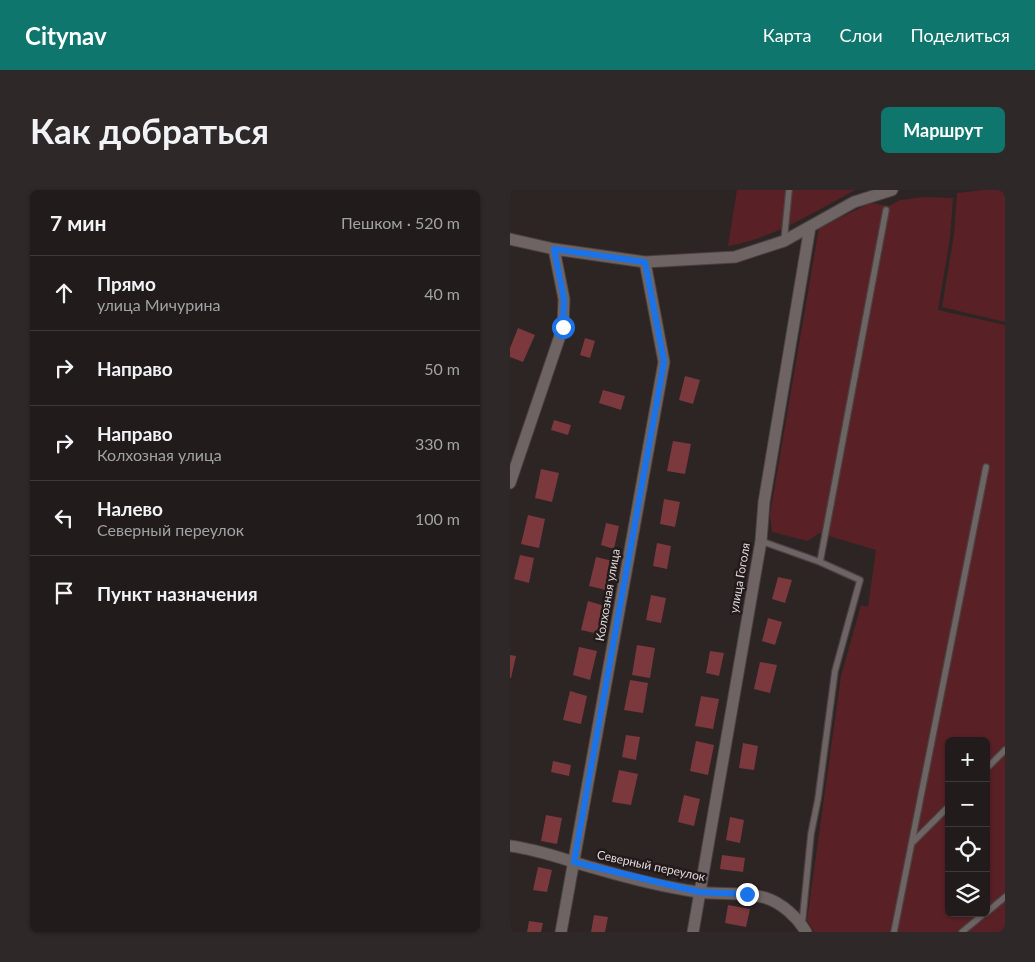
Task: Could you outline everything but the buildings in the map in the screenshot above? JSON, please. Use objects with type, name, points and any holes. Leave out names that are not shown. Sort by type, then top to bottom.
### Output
[{"type":"street","points":[[510,239],[554,249],[645,262],[735,258],[784,241],[854,202],[892,190]]},
{"type":"street","name":"улица Гоголя","points":[[693,932],[761,541],[764,502],[810,228]]},
{"type":"street","points":[[510,483],[563,327],[564,299],[554,249]]},
{"type":"street","name":"Колхозная улица","points":[[561,932],[664,362],[645,262]]},
{"type":"street","name":"Северный переулок","points":[[510,846],[562,856],[574,862],[699,892],[747,894],[767,898],[782,906],[804,929]]},
{"type":"lane","points":[[784,241],[788,190]]},
{"type":"lane","points":[[820,562],[886,210]]},
{"type":"lane","points":[[894,932],[986,467]]},
{"type":"lane","points":[[761,541],[820,562],[860,580],[835,671],[818,799],[811,834],[804,929]]},
{"type":"lane","points":[[990,765],[1005,750]]},
{"type":"lane","points":[[912,843],[945,810]]},
{"type":"lane","points":[[990,910],[1005,897]]},
{"type":"lane","points":[[962,932],[981,917]]},
{"type":"shaded area","points":[[737,190],[855,190],[777,231],[728,246]]},
{"type":"shaded area","points":[[1005,190],[1005,322],[942,307],[954,234],[957,193]]},
{"type":"shaded area","points":[[924,197],[953,198],[950,238],[938,310],[1005,325],[1005,932],[814,932],[807,920],[841,676],[861,605],[868,607],[876,550],[819,533],[808,541],[772,532],[770,514],[819,228],[870,203],[889,206],[900,200]]},
{"type":"route","points":[[563,327],[564,299],[554,249],[611,259],[645,262],[664,362],[574,862],[595,869],[699,892],[747,894]]}]
